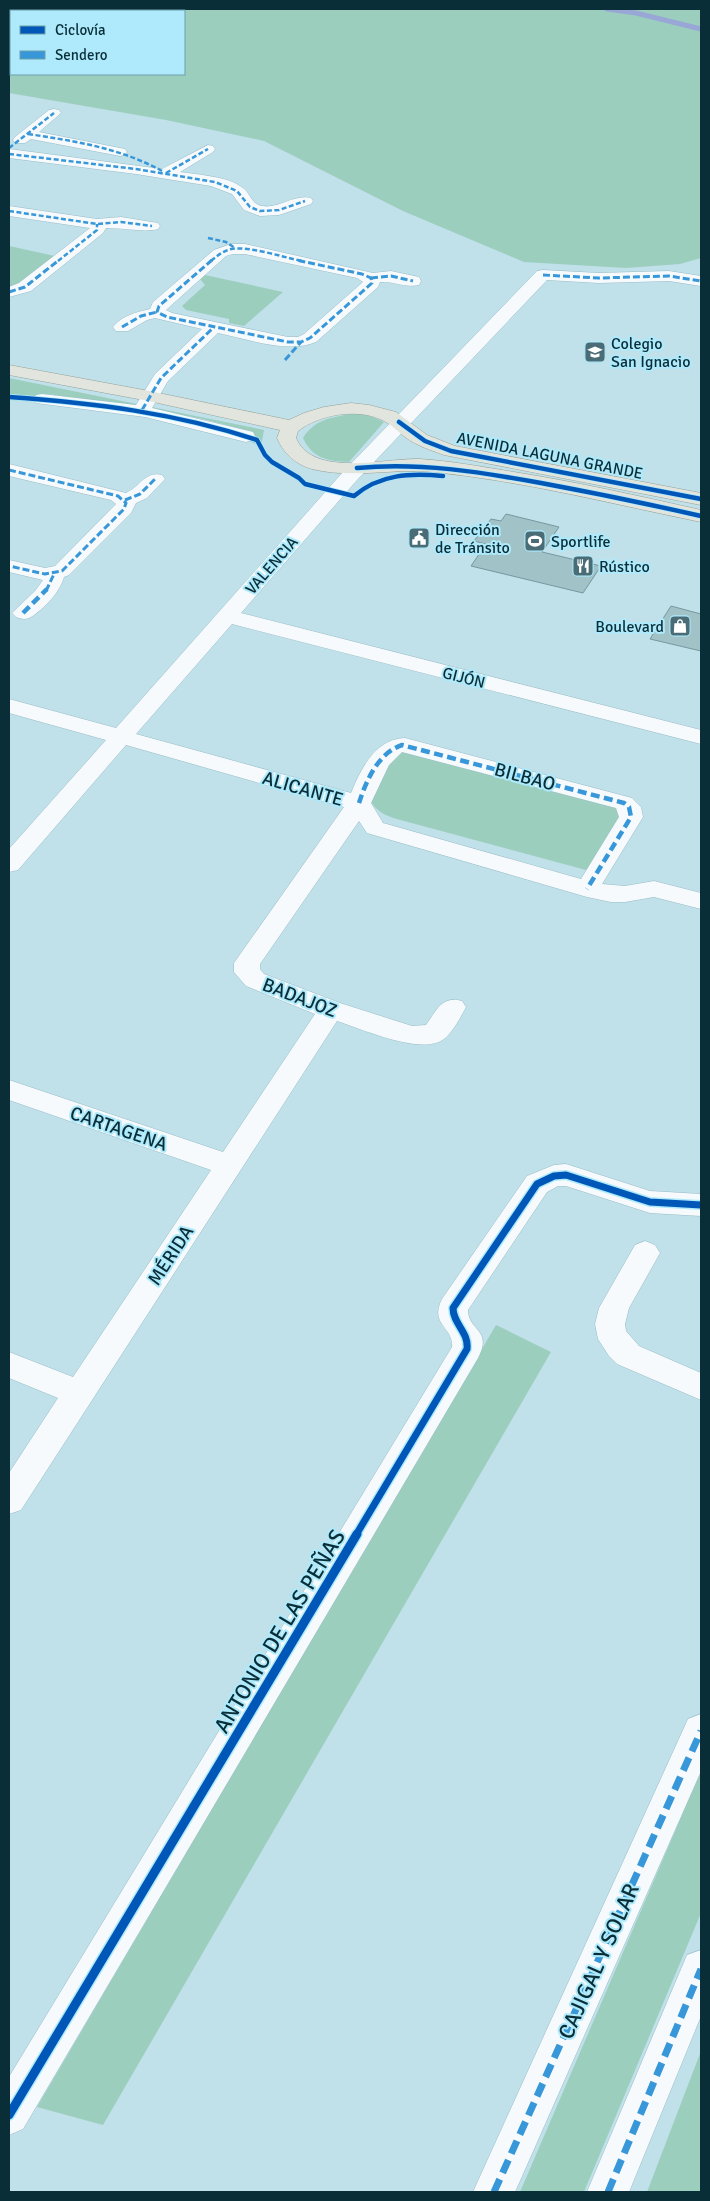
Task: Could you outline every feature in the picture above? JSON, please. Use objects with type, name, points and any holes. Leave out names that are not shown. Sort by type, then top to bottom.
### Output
[{"type":"main road","points":[[9,370],[146,403],[293,427]]},
{"type":"main road","name":"AVENIDA LAGUNA GRANDE","points":[[701,499],[451,451],[425,441],[392,417],[376,411],[343,409],[313,415],[293,427],[287,439],[289,445],[300,456],[325,466],[340,469],[395,464],[441,467],[570,489],[701,516]]},
{"type":"street","points":[[9,148],[54,113]]},
{"type":"street","points":[[28,134],[116,150],[166,173]]},
{"type":"street","points":[[166,173],[208,149]]},
{"type":"street","points":[[9,154],[166,173],[215,182],[232,188],[241,194],[250,207],[260,211],[279,210],[305,201]]},
{"type":"street","points":[[9,211],[97,224],[121,222],[152,226]]},
{"type":"street","points":[[9,292],[25,287],[97,230],[97,224]]},
{"type":"street","points":[[208,238],[226,242],[235,248],[362,274],[371,278],[391,276],[413,281]]},
{"type":"street","points":[[157,312],[159,306],[220,253],[235,248]]},
{"type":"street","name":"VALENCIA","points":[[9,864],[357,468],[399,422],[543,275],[599,278],[669,276],[701,280]]},
{"type":"street","points":[[122,327],[141,316],[157,312],[166,317],[214,327],[288,342],[301,342],[310,338],[370,285],[371,278]]},
{"type":"street","points":[[146,403],[161,378],[214,327]]},
{"type":"street","points":[[285,360],[301,342]]},
{"type":"street","points":[[42,399],[146,403],[191,420],[246,436]]},
{"type":"street","points":[[9,470],[110,494],[125,500],[140,494],[155,479]]},
{"type":"street","points":[[9,566],[45,574],[54,574],[67,568],[124,509],[126,506],[125,500]]},
{"type":"street","points":[[23,612],[51,584],[54,574]]},
{"type":"street","name":"GIJÓN","points":[[226,616],[701,737]]},
{"type":"street","name":"ALICANTE","points":[[9,706],[359,803],[375,828],[587,889],[611,894],[654,889],[701,902]]},
{"type":"street","name":"BILBAO","points":[[359,803],[369,778],[389,751],[402,744],[624,803],[629,807],[631,817],[587,889]]},
{"type":"street","name":"BADAJOZ","points":[[359,803],[247,963],[247,972],[255,980],[331,1010],[420,1036],[435,1032],[453,1007]]},
{"type":"street","name":"MÉRIDA","points":[[9,1500],[331,1010]]},
{"type":"street","name":"CARTAGENA","points":[[9,1090],[229,1166]]},
{"type":"street","name":"ANTONIO DE LAS PEÑAS","points":[[9,2115],[467,1349],[468,1339],[453,1317],[452,1308],[537,1184],[554,1176],[577,1178],[650,1202],[701,1205]]},
{"type":"street","points":[[646,1253],[612,1310],[609,1328],[612,1337],[618,1346],[628,1354],[701,1387]]},
{"type":"street","points":[[9,1365],[79,1393]]},
{"type":"street","name":"CAJIGAL Y SOLAR","points":[[494,2192],[701,1731]]},
{"type":"street","points":[[608,2192],[701,1969]]},
{"type":"green space","points":[[9,9],[701,9],[701,258],[680,264],[626,268],[524,262],[403,211],[264,141],[166,120],[9,93]]},
{"type":"green space","points":[[9,246],[55,256],[9,288]]},
{"type":"green space","points":[[205,275],[283,292],[244,326],[229,323],[229,319],[186,310],[182,306],[205,285],[200,279]]},
{"type":"green space","points":[[9,378],[264,430],[261,446],[251,442],[250,432],[175,413],[48,394],[35,402],[9,400]]},
{"type":"green space","points":[[349,414],[366,414],[384,422],[349,462],[327,459],[311,450],[303,438],[312,427],[323,421]]},
{"type":"green space","points":[[401,751],[618,808],[622,816],[590,868],[586,870],[393,818],[378,809],[368,795],[395,754]]},
{"type":"green space","points":[[496,1325],[551,1352],[103,2125],[37,2107]]},
{"type":"green space","points":[[701,1771],[701,1913],[584,2192],[520,2192]]},
{"type":"green space","points":[[701,2051],[701,2192],[647,2192]]},
{"type":"building","points":[[506,514],[559,527],[542,552],[601,566],[583,593],[471,566],[486,544],[474,541],[491,519],[501,521]]},
{"type":"building","name":"Boulevard","points":[[671,606],[701,614],[701,651],[650,639]]},
{"type":"waterway","points":[[607,9],[636,13],[701,29]]},
{"type":"marked path","points":[[9,148],[54,113]]},
{"type":"marked path","points":[[28,134],[80,142],[114,150],[162,171]]},
{"type":"marked path","points":[[166,173],[208,149]]},
{"type":"marked path","points":[[9,154],[136,169],[215,182],[237,191],[250,207],[260,211],[279,210],[305,201]]},
{"type":"marked path","points":[[9,211],[97,224],[121,222],[152,226]]},
{"type":"marked path","points":[[9,292],[25,287],[97,230],[97,224]]},
{"type":"marked path","points":[[208,238],[226,242],[235,248]]},
{"type":"marked path","points":[[231,249],[245,249],[362,274],[371,278],[372,283],[310,338],[301,342],[288,342],[167,317],[157,312],[159,306],[220,253],[231,249]]},
{"type":"marked path","points":[[543,275],[599,278],[669,276],[701,281]]},
{"type":"marked path","points":[[371,278],[391,276],[413,281]]},
{"type":"marked path","points":[[122,327],[141,316],[157,312]]},
{"type":"marked path","points":[[142,410],[161,378],[214,327]]},
{"type":"marked path","points":[[285,360],[301,342]]},
{"type":"marked path","points":[[9,470],[118,496],[126,503],[124,509],[62,571],[45,574],[9,566]]},
{"type":"marked path","points":[[125,500],[140,494],[155,479]]},
{"type":"marked path","points":[[23,613],[51,585],[54,574]]},
{"type":"marked path","points":[[359,803],[375,768],[388,753],[402,745],[624,803],[629,807],[631,817],[587,889]]},
{"type":"marked path","points":[[494,2192],[701,1731]]},
{"type":"marked path","points":[[608,2192],[701,1969]]},
{"type":"cycle path","points":[[9,397],[72,402],[134,410],[166,415],[227,430],[257,440],[265,455],[272,462],[299,478],[305,484],[354,496],[363,488],[384,478],[419,474],[443,476]]},
{"type":"cycle path","points":[[399,422],[425,441],[451,451],[701,499]]},
{"type":"cycle path","points":[[357,468],[403,465],[446,468],[597,494],[701,516]]},
{"type":"cycle path","points":[[9,2115],[467,1349],[468,1339],[453,1317],[453,1308],[537,1184],[554,1176],[566,1175],[650,1202],[701,1205]]},
{"type":"place","name":"Colegio San Ignacio","points":[[595,352]]},
{"type":"place","name":"Dirección de Tránsito","points":[[419,538]]},
{"type":"place","name":"Sportlife","points":[[535,541]]},
{"type":"place","name":"Rústico","points":[[583,566]]},
{"type":"place","name":"Boulevard","points":[[680,626]]}]
